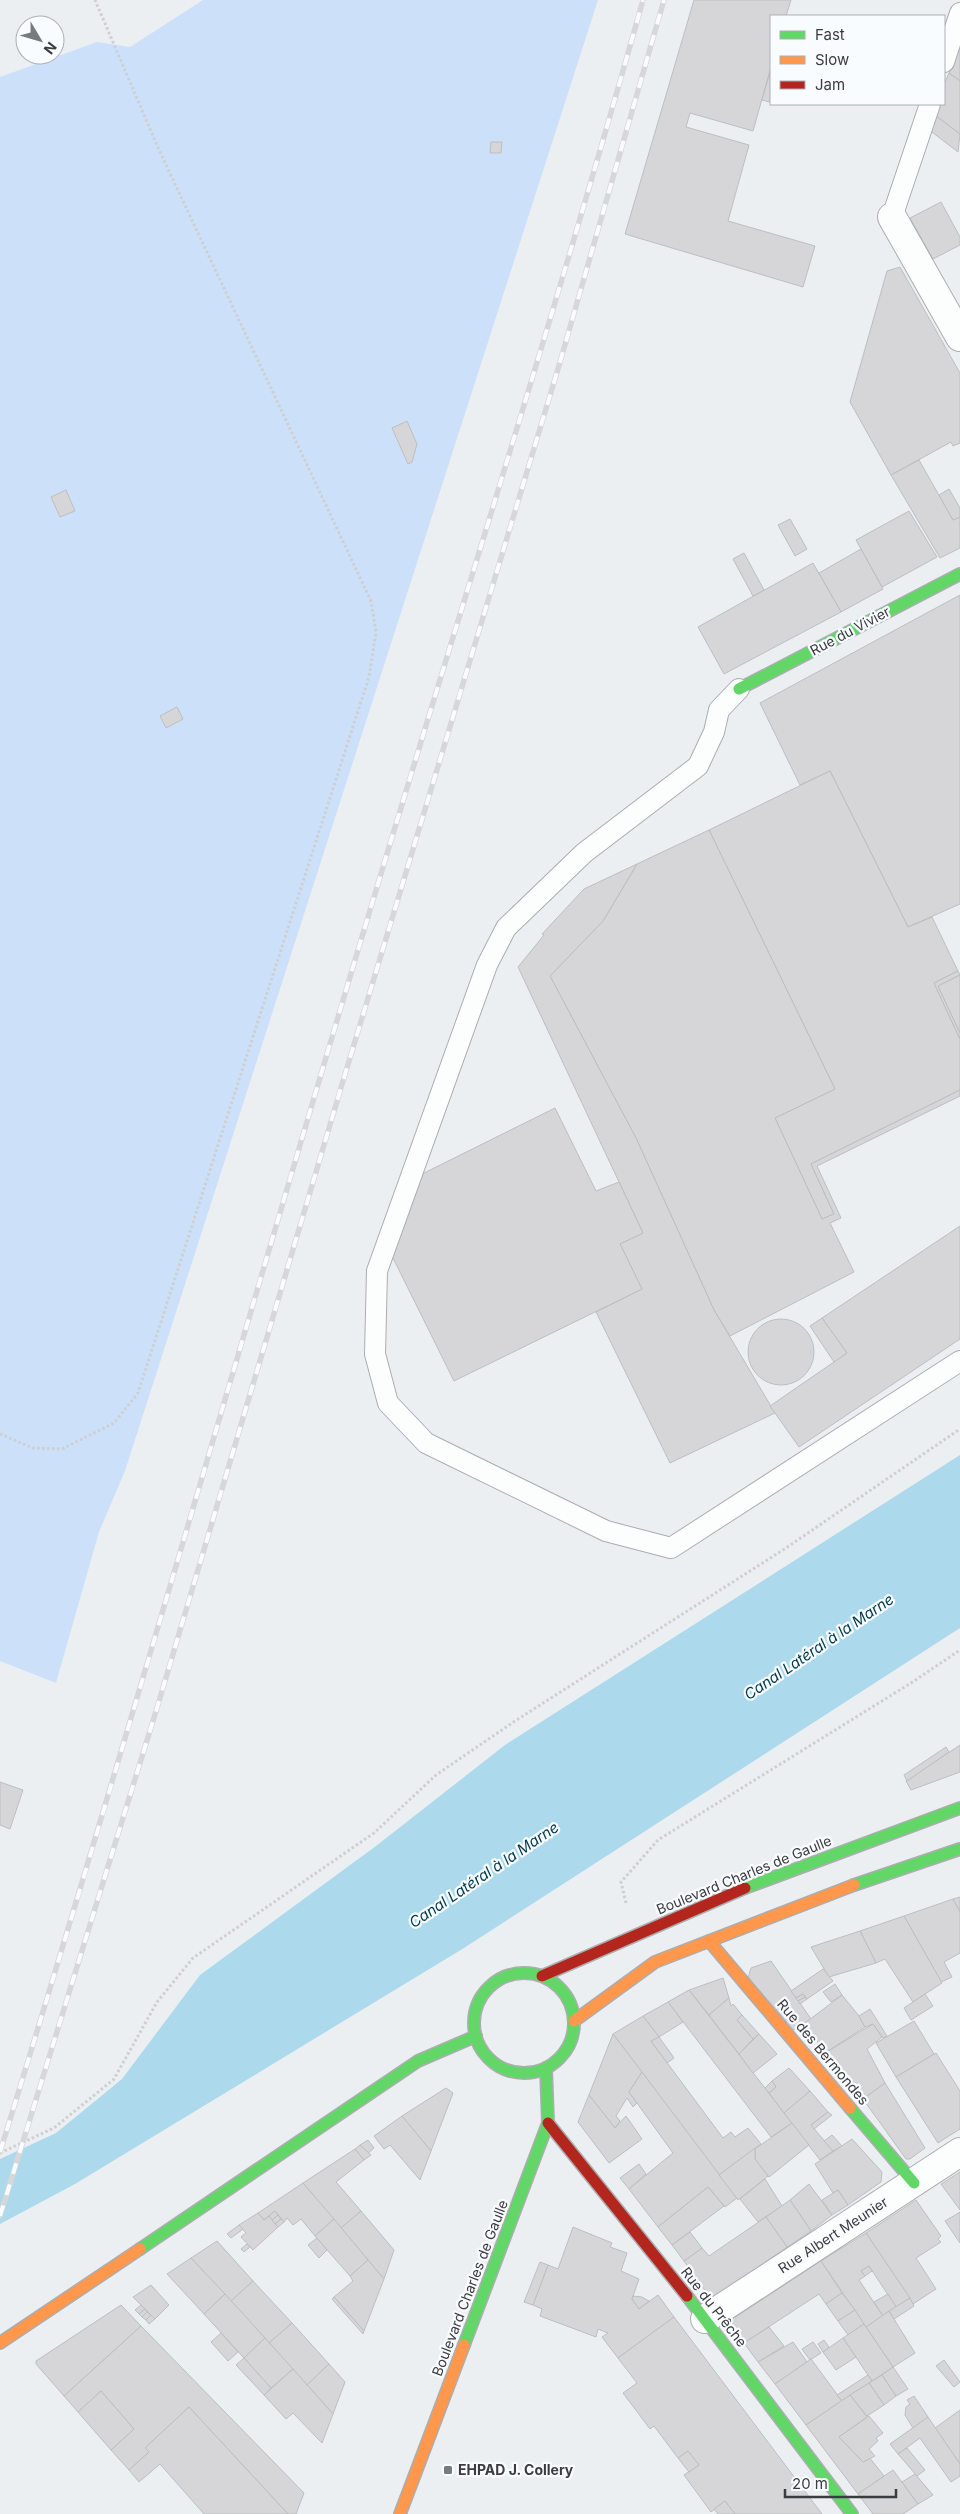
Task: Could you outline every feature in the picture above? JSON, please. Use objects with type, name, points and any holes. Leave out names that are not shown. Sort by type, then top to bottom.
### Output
[{"type":"main road","name":"Rue du Vivier","points":[[739,689],[960,574]]},
{"type":"main road","name":"Boulevard Charles de Gaulle","points":[[542,1976],[732,1893],[960,1808]]},
{"type":"main road","points":[[574,2021],[615,1988],[654,1962],[885,1873],[960,1849]]},
{"type":"main road","name":"Rue des Bermondes","points":[[709,1940],[914,2182]]},
{"type":"main road","points":[[526,1973],[542,1976],[554,1983],[564,1994],[571,2006],[574,2021],[573,2035],[567,2048],[558,2060],[546,2068],[530,2073],[514,2072],[499,2066],[486,2056],[476,2036],[476,2010],[483,1995],[495,1983],[510,1975],[526,1973]]},
{"type":"main road","points":[[0,2343],[418,2061],[476,2036]]},
{"type":"main road","name":"Boulevard Charles de Gaulle","points":[[400,2514],[548,2123],[546,2068]]},
{"type":"main road","name":"Rue du Prêche","points":[[548,2123],[706,2319],[852,2514]]},
{"type":"street","points":[[892,217],[960,337]]},
{"type":"street","name":"Rue Albert Meunier","points":[[706,2319],[960,2152]]},
{"type":"lane","points":[[945,59],[960,13]]},
{"type":"lane","points":[[892,217],[930,105]]},
{"type":"lane","points":[[739,689],[719,710],[714,732],[698,766],[584,854],[506,928],[487,965],[377,1271],[375,1354],[388,1403],[426,1443],[606,1531],[672,1548],[960,1361]]},
{"type":"path","points":[[0,1434],[33,1448],[62,1449],[114,1423],[138,1393],[369,677],[376,632],[371,601],[163,159],[95,0]]},
{"type":"path","points":[[0,2153],[54,2128],[114,2079],[157,2002],[194,1958],[374,1833],[436,1775],[515,1721],[786,1548],[960,1428]]},
{"type":"path","points":[[639,1935],[628,1913],[621,1882],[658,1840],[911,1683],[960,1650]]},
{"type":"shaded area","points":[[203,0],[598,0],[125,1471],[99,1532],[56,1683],[0,1661],[0,77],[33,65],[65,65],[65,54],[97,42],[130,47]]},
{"type":"water","name":"Canal Latéral à la Marne","points":[[960,1455],[960,1628],[464,1948],[75,2184],[0,2224],[0,2159],[56,2133],[122,2079],[200,1975],[376,1846],[505,1745]]},
{"type":"building","points":[[694,0],[791,0],[786,15],[770,15],[770,71],[753,131],[690,113],[686,127],[749,145],[728,221],[815,246],[803,287],[625,234]]},
{"type":"building","points":[[960,45],[960,81],[949,73]]},
{"type":"building","points":[[770,72],[770,99],[769,102],[762,100]]},
{"type":"building","points":[[949,73],[960,81],[960,134],[932,113],[936,105],[945,105],[945,82]]},
{"type":"building","points":[[932,113],[960,134],[958,152],[928,129]]},
{"type":"building","points":[[491,142],[502,142],[501,153],[490,153]]},
{"type":"building","points":[[941,202],[960,237],[960,245],[933,259],[910,218]]},
{"type":"building","points":[[900,267],[960,373],[960,443],[953,446],[951,442],[891,475],[850,402],[887,271]]},
{"type":"building","points":[[407,421],[417,444],[412,462],[408,464],[392,428]]},
{"type":"building","points":[[919,460],[953,520],[960,517],[960,548],[940,558],[891,475]]},
{"type":"building","points":[[949,489],[960,508],[960,517],[953,520],[939,495]]},
{"type":"building","points":[[66,490],[75,511],[60,517],[51,497]]},
{"type":"building","points":[[909,511],[937,557],[882,587],[856,540]]},
{"type":"building","points":[[790,519],[807,549],[795,556],[778,525]]},
{"type":"building","points":[[861,549],[883,589],[841,612],[819,573]]},
{"type":"building","points":[[744,553],[764,590],[753,596],[733,559]]},
{"type":"building","points":[[813,563],[841,612],[724,674],[698,627]]},
{"type":"building","points":[[960,595],[960,904],[908,927],[830,771],[800,785],[760,703]]},
{"type":"building","points":[[177,707],[183,719],[166,728],[160,716]]},
{"type":"building","points":[[830,771],[908,927],[932,917],[958,971],[934,983],[960,1039],[960,1090],[811,1164],[834,1214],[822,1219],[775,1118],[835,1089],[709,830]]},
{"type":"building","points":[[709,830],[835,1089],[775,1118],[822,1219],[834,1214],[811,1164],[960,1090],[960,1096],[817,1166],[841,1218],[830,1223],[854,1272],[730,1336],[714,1310],[636,1138],[550,976],[603,921],[637,864]]},
{"type":"building","points":[[637,864],[603,921],[550,976],[636,1138],[714,1310],[775,1413],[670,1463],[596,1312],[642,1289],[620,1244],[643,1233],[518,967],[544,935],[542,934],[584,889]]},
{"type":"building","points":[[958,971],[960,975],[938,986],[960,1033],[960,1039],[934,983]]},
{"type":"building","points":[[960,975],[960,1033],[938,986]]},
{"type":"building","points":[[555,1108],[596,1191],[619,1182],[643,1233],[620,1244],[642,1289],[454,1381],[391,1254],[414,1178]]},
{"type":"building","points":[[960,1226],[960,1339],[799,1447],[770,1406],[847,1353],[822,1318]]},
{"type":"building","points":[[822,1318],[847,1353],[834,1362],[810,1326]]},
{"type":"building","points":[[781,1319],[793,1322],[804,1329],[811,1340],[814,1352],[811,1364],[804,1375],[793,1382],[781,1385],[769,1382],[758,1375],[751,1364],[748,1352],[751,1340],[758,1329],[769,1322]]},
{"type":"building","points":[[960,1745],[960,1772],[911,1790],[906,1781]]},
{"type":"building","points":[[946,1747],[949,1752],[907,1781],[904,1775]]},
{"type":"building","points":[[0,1782],[23,1790],[10,1829],[0,1825]]},
{"type":"building","points":[[960,1897],[960,1912],[953,1899]]},
{"type":"building","points":[[953,1899],[960,1912],[960,1953],[944,1962],[952,1977],[941,1982],[904,1916]]},
{"type":"building","points":[[904,1916],[942,1983],[913,2002],[885,1959],[876,1963],[860,1931]]},
{"type":"building","points":[[860,1931],[876,1963],[829,1977],[811,1947]]},
{"type":"building","points":[[771,1961],[811,2019],[794,2030],[748,1978],[751,1968]]},
{"type":"building","points":[[823,1969],[833,1981],[807,1999],[803,1994],[796,1998],[791,1991]]},
{"type":"building","points":[[723,1978],[729,1998],[709,2015],[689,1990]]},
{"type":"building","points":[[835,1984],[842,1995],[831,2002],[823,1992]]},
{"type":"building","points":[[689,1990],[792,2123],[771,2137],[668,2002]]},
{"type":"building","points":[[803,1994],[805,1997],[798,2001],[796,1998]]},
{"type":"building","points":[[925,1994],[933,2006],[911,2020],[904,2008]]},
{"type":"building","points":[[842,1995],[859,2016],[865,2027],[825,2053],[805,2023]]},
{"type":"building","points":[[805,1997],[807,1999],[800,2004],[798,2001]]},
{"type":"building","points":[[729,1998],[731,2006],[733,2004],[742,2015],[737,2020],[753,2039],[739,2054],[709,2015]]},
{"type":"building","points":[[668,2002],[683,2022],[659,2037],[643,2016]]},
{"type":"building","points":[[870,2009],[887,2036],[883,2038],[873,2024],[865,2027],[859,2016]]},
{"type":"building","points":[[742,2015],[759,2034],[753,2039],[737,2020]]},
{"type":"building","points":[[643,2016],[659,2037],[651,2041],[723,2138],[731,2132],[735,2137],[748,2128],[761,2144],[719,2175],[613,2034]]},
{"type":"building","points":[[914,2021],[934,2054],[896,2077],[876,2043]]},
{"type":"building","points":[[873,2024],[882,2037],[867,2049],[885,2083],[863,2099],[846,2084],[825,2053]]},
{"type":"building","points":[[613,2034],[642,2072],[629,2092],[637,2103],[633,2107],[627,2098],[616,2116],[620,2121],[615,2128],[589,2095]]},
{"type":"building","points":[[759,2034],[777,2054],[753,2073],[739,2054]]},
{"type":"building","points":[[659,2037],[674,2058],[667,2063],[651,2041]]},
{"type":"building","points":[[936,2053],[960,2091],[960,2129],[938,2143],[896,2077]]},
{"type":"building","points":[[789,2068],[810,2091],[784,2113],[769,2093],[776,2087],[772,2081]]},
{"type":"building","points":[[642,2072],[737,2198],[725,2207],[708,2187],[658,2227],[629,2189],[673,2153],[629,2092]]},
{"type":"building","points":[[772,2081],[776,2087],[769,2093],[765,2088]]},
{"type":"building","points":[[885,2083],[925,2148],[910,2159],[906,2159],[863,2099]]},
{"type":"building","points":[[446,2088],[453,2093],[431,2151],[402,2116]]},
{"type":"building","points":[[810,2091],[828,2112],[811,2125],[833,2151],[820,2160],[784,2113]]},
{"type":"building","points":[[589,2095],[615,2128],[626,2116],[642,2139],[609,2163],[578,2122]]},
{"type":"building","points":[[828,2112],[832,2115],[814,2129],[811,2125]]},
{"type":"building","points":[[402,2116],[431,2151],[420,2180],[390,2145],[384,2149],[374,2136]]},
{"type":"building","points":[[792,2123],[809,2145],[769,2177],[755,2159],[755,2149]]},
{"type":"building","points":[[832,2135],[842,2146],[833,2151],[824,2141]]},
{"type":"building","points":[[852,2139],[882,2172],[881,2182],[848,2205],[838,2190],[833,2193],[815,2164]]},
{"type":"building","points":[[368,2140],[374,2148],[367,2154],[360,2145]]},
{"type":"building","points":[[360,2145],[371,2155],[364,2160],[355,2149]]},
{"type":"building","points":[[755,2148],[755,2159],[768,2176],[738,2200],[719,2175]]},
{"type":"building","points":[[355,2149],[364,2160],[336,2182],[361,2211],[341,2228],[303,2183]]},
{"type":"building","points":[[639,2164],[646,2174],[629,2189],[620,2178]]},
{"type":"building","points":[[960,2172],[960,2210],[941,2184]]},
{"type":"building","points":[[765,2179],[782,2206],[758,2222],[740,2199]]},
{"type":"building","points":[[303,2183],[334,2219],[315,2236],[301,2219],[293,2225],[287,2218],[284,2222],[275,2211],[264,2220],[258,2213]]},
{"type":"building","points":[[809,2184],[832,2215],[811,2231],[790,2200]]},
{"type":"building","points":[[708,2187],[724,2206],[672,2245],[658,2227]]},
{"type":"building","points":[[838,2190],[848,2205],[832,2215],[822,2200]]},
{"type":"building","points":[[790,2200],[811,2231],[787,2247],[766,2217]]},
{"type":"building","points":[[916,2200],[941,2236],[938,2239],[941,2242],[916,2258],[936,2289],[913,2304],[866,2233]]},
{"type":"building","points":[[275,2211],[278,2215],[272,2220],[269,2216]]},
{"type":"building","points":[[361,2211],[394,2250],[384,2279],[341,2228]]},
{"type":"building","points":[[960,2212],[960,2243],[945,2221]]},
{"type":"building","points":[[258,2213],[264,2220],[269,2216],[278,2227],[253,2250],[241,2237],[246,2233],[239,2225]]},
{"type":"building","points":[[278,2215],[281,2219],[275,2224],[272,2220]]},
{"type":"building","points":[[766,2217],[787,2247],[717,2296],[709,2296],[684,2261],[702,2248],[709,2256]]},
{"type":"building","points":[[281,2219],[284,2222],[278,2227],[275,2224]]},
{"type":"building","points":[[334,2219],[368,2260],[350,2276],[315,2236]]},
{"type":"building","points":[[239,2225],[243,2229],[231,2238],[227,2234]]},
{"type":"building","points":[[573,2227],[612,2243],[610,2247],[627,2253],[621,2271],[639,2279],[632,2299],[639,2309],[658,2295],[674,2317],[618,2358],[602,2337],[608,2333],[598,2329],[596,2337],[540,2316],[542,2309],[533,2305],[548,2265],[558,2269]]},
{"type":"building","points":[[690,2232],[702,2248],[684,2261],[672,2245]]},
{"type":"building","points":[[866,2233],[910,2298],[896,2307],[869,2266],[861,2271],[865,2276],[859,2280],[883,2316],[866,2327],[821,2261]]},
{"type":"building","points":[[317,2238],[327,2250],[319,2258],[308,2245]]},
{"type":"building","points":[[217,2241],[253,2281],[231,2301],[191,2258]]},
{"type":"building","points":[[247,2244],[250,2247],[244,2252],[241,2249]]},
{"type":"building","points":[[191,2258],[225,2294],[204,2314],[167,2274]]},
{"type":"building","points":[[368,2260],[384,2279],[364,2331],[334,2297],[353,2281],[350,2276]]},
{"type":"building","points":[[821,2261],[842,2293],[826,2304],[819,2294],[744,2343],[728,2322]]},
{"type":"building","points":[[540,2262],[548,2265],[533,2305],[524,2302]]},
{"type":"building","points":[[869,2266],[872,2271],[865,2276],[861,2271]]},
{"type":"building","points":[[253,2281],[292,2323],[269,2343],[231,2301]]},
{"type":"building","points":[[151,2285],[169,2305],[155,2319],[133,2297]]},
{"type":"building","points":[[842,2293],[855,2310],[838,2321],[826,2304]]},
{"type":"building","points":[[225,2294],[265,2338],[244,2358],[204,2314]]},
{"type":"building","points":[[888,2294],[896,2307],[883,2316],[874,2302]]},
{"type":"building","points":[[633,2296],[642,2297],[649,2301],[639,2309],[632,2299]]},
{"type":"building","points":[[334,2297],[364,2331],[363,2334],[332,2299]]},
{"type":"building","points":[[910,2298],[914,2306],[894,2319],[889,2311]]},
{"type":"building","points":[[121,2305],[141,2326],[64,2396],[36,2364],[36,2361]]},
{"type":"building","points":[[141,2305],[145,2309],[139,2314],[135,2310]]},
{"type":"building","points":[[145,2309],[147,2312],[142,2317],[139,2314]]},
{"type":"building","points":[[855,2310],[864,2324],[848,2335],[838,2321]]},
{"type":"building","points":[[889,2311],[915,2353],[893,2367],[866,2327]]},
{"type":"building","points":[[147,2312],[151,2315],[146,2320],[142,2317]]},
{"type":"building","points":[[151,2315],[155,2319],[149,2324],[146,2320]]},
{"type":"building","points":[[674,2317],[822,2514],[735,2514],[725,2501],[711,2512],[684,2475],[699,2465],[688,2451],[678,2458],[654,2426],[650,2429],[623,2393],[637,2383],[618,2358]]},
{"type":"building","points":[[292,2323],[329,2364],[307,2385],[269,2343]]},
{"type":"building","points":[[864,2324],[893,2367],[872,2381],[843,2338]]},
{"type":"building","points":[[141,2326],[304,2493],[296,2514],[288,2514],[189,2407],[145,2448],[149,2452],[129,2470],[111,2450],[134,2429],[101,2391],[78,2412],[64,2396]]},
{"type":"building","points":[[769,2327],[784,2346],[758,2362],[744,2343]]},
{"type":"building","points":[[221,2333],[238,2352],[228,2361],[211,2342]]},
{"type":"building","points":[[265,2338],[293,2369],[271,2388],[244,2358]]},
{"type":"building","points":[[843,2338],[856,2357],[836,2370],[823,2352]]},
{"type":"building","points":[[824,2340],[829,2347],[823,2352],[818,2344]]},
{"type":"building","points":[[793,2342],[807,2362],[775,2384],[758,2362]]},
{"type":"building","points":[[813,2342],[821,2353],[810,2360],[802,2349]]},
{"type":"building","points":[[244,2358],[271,2388],[264,2395],[236,2365]]},
{"type":"building","points":[[811,2359],[842,2401],[806,2425],[775,2384]]},
{"type":"building","points":[[944,2360],[960,2382],[954,2387],[936,2366]]},
{"type":"building","points":[[329,2364],[345,2382],[333,2414],[307,2385]]},
{"type":"building","points":[[893,2367],[908,2389],[896,2396],[882,2375]]},
{"type":"building","points":[[293,2369],[333,2414],[322,2443],[293,2413],[286,2419],[264,2395]]},
{"type":"building","points":[[868,2375],[872,2381],[842,2401],[837,2395]]},
{"type":"building","points":[[882,2375],[896,2396],[884,2405],[869,2383]]},
{"type":"building","points":[[869,2383],[884,2405],[867,2416],[850,2395]]},
{"type":"building","points":[[101,2391],[134,2429],[111,2450],[78,2412]]},
{"type":"building","points":[[850,2395],[867,2417],[839,2437],[863,2462],[869,2457],[884,2476],[858,2494],[806,2425]]},
{"type":"building","points":[[914,2396],[928,2417],[913,2428],[905,2415],[906,2407],[910,2404],[907,2400]]},
{"type":"building","points":[[189,2407],[288,2514],[204,2514],[160,2464],[139,2482],[129,2470],[149,2452],[145,2448]]},
{"type":"building","points":[[960,2410],[960,2464],[935,2428]]},
{"type":"building","points":[[869,2416],[883,2433],[876,2438],[878,2441],[869,2449],[875,2456],[863,2462],[839,2437]]},
{"type":"building","points":[[928,2417],[960,2464],[960,2476],[951,2482],[920,2438],[898,2454],[890,2444]]},
{"type":"building","points":[[907,2448],[925,2470],[917,2476],[898,2454]]},
{"type":"building","points":[[688,2451],[699,2465],[689,2472],[678,2458]]},
{"type":"building","points":[[893,2470],[918,2504],[903,2514],[873,2514],[858,2494]]},
{"type":"building","points":[[915,2474],[933,2495],[918,2504],[902,2482]]},
{"type":"building","points":[[725,2501],[735,2514],[718,2514],[714,2509]]},
{"type":"railway","points":[[0,2152],[96,1836],[377,887],[546,333],[643,0]]},
{"type":"railway","points":[[0,2216],[157,1708],[343,1081],[558,369],[664,0]]},
{"type":"traffic: fast","points":[[739,689],[960,574]]},
{"type":"traffic: fast","points":[[745,1888],[960,1808]]},
{"type":"traffic: fast","points":[[854,1885],[960,1849]]},
{"type":"traffic: fast","points":[[524,1973],[543,1977],[559,1988],[570,2004],[574,2023],[570,2042],[559,2058],[543,2069],[524,2073],[505,2069],[489,2058],[478,2042],[474,2023],[478,2004],[489,1988],[505,1977],[524,1973]]},
{"type":"traffic: fast","points":[[140,2249],[418,2061],[476,2036]]},
{"type":"traffic: fast","points":[[464,2345],[548,2123],[546,2068]]},
{"type":"traffic: fast","points":[[850,2108],[914,2183]]},
{"type":"traffic: fast","points":[[687,2296],[852,2514]]},
{"type":"traffic: slow","points":[[574,2021],[655,1962],[854,1885]]},
{"type":"traffic: slow","points":[[709,1941],[850,2108]]},
{"type":"traffic: slow","points":[[0,2343],[140,2249]]},
{"type":"traffic: slow","points":[[400,2514],[464,2345]]},
{"type":"traffic: jam","points":[[542,1976],[745,1888]]},
{"type":"traffic: jam","points":[[548,2123],[687,2296]]},
{"type":"place","name":"EHPAD J. Collery","points":[[448,2470]]}]
